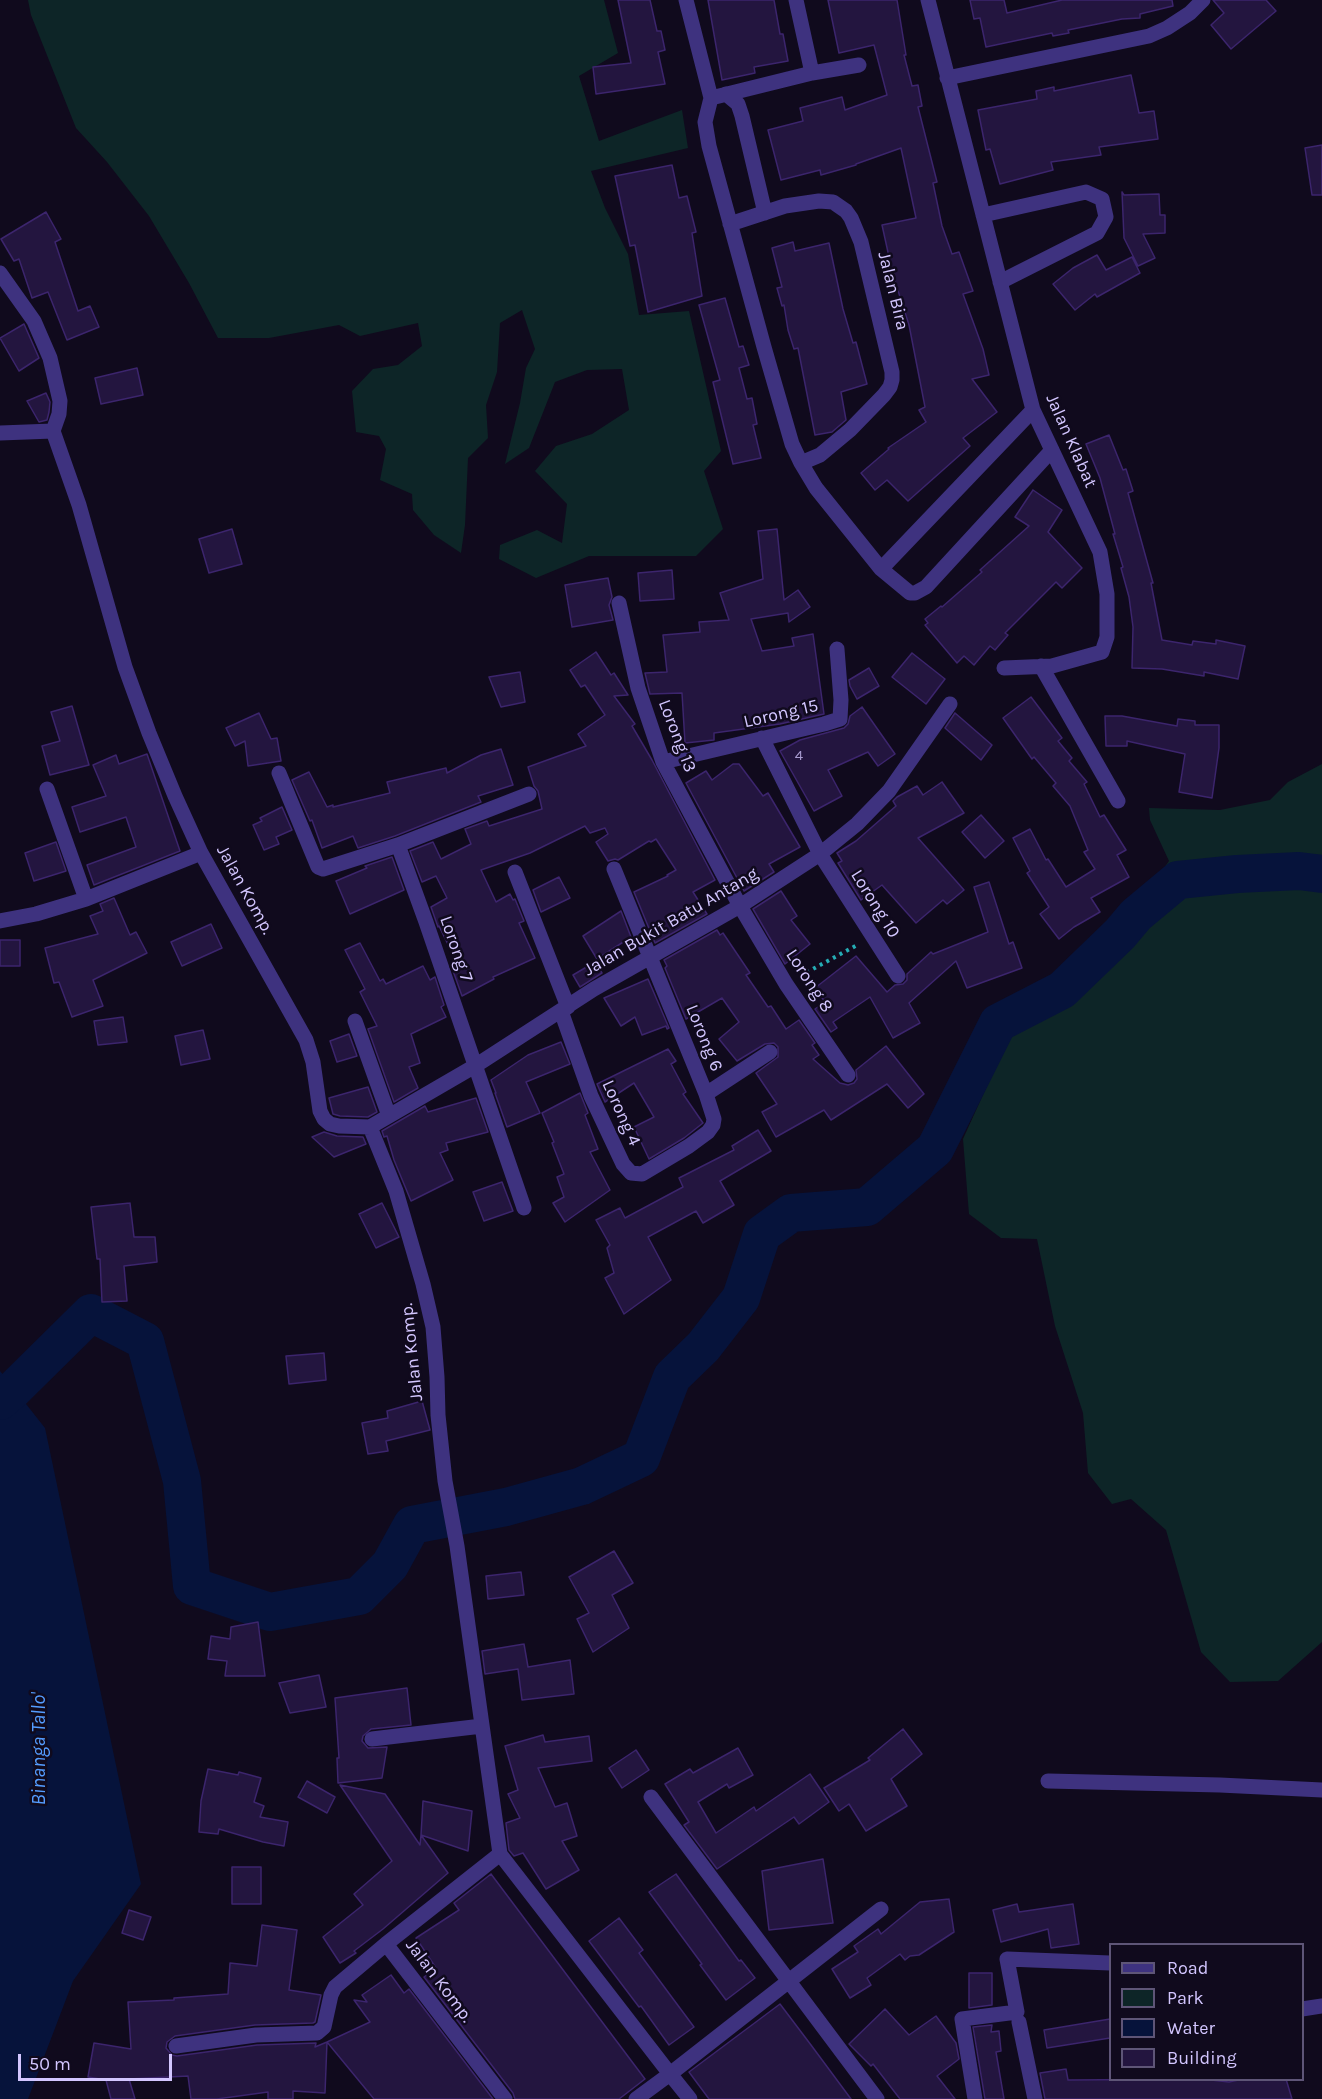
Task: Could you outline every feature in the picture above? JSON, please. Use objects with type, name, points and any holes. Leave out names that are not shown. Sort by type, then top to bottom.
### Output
[{"type":"street","points":[[686,0],[711,98],[706,113],[706,129],[783,416],[801,463],[816,488],[881,569],[910,593],[926,587],[1052,450]]},
{"type":"street","points":[[796,0],[812,73]]},
{"type":"street","name":"Jalan Klabat","points":[[928,0],[1033,410],[1100,552],[1107,594],[1107,637],[1102,652],[1052,666],[1004,668]]},
{"type":"street","points":[[947,78],[1149,36],[1182,18],[1203,0]]},
{"type":"street","points":[[711,98],[812,73],[859,65]]},
{"type":"street","points":[[726,94],[738,104],[742,116],[765,213]]},
{"type":"street","points":[[983,215],[1086,192],[1102,199],[1106,217],[1097,232],[1000,282]]},
{"type":"street","name":"Jalan Bira","points":[[730,224],[785,206],[819,201],[833,202],[846,211],[856,227],[861,242],[892,372],[890,387],[876,405],[833,445],[820,455],[801,463]]},
{"type":"street","points":[[0,273],[34,321],[50,358],[60,401],[59,414],[53,431],[0,433]]},
{"type":"street","points":[[881,569],[1033,410]]},
{"type":"street","name":"Jalan Komp.","points":[[53,431],[79,506],[125,667],[149,733],[201,853],[306,1040],[313,1062],[320,1111],[324,1119],[330,1124],[339,1126],[370,1127],[396,1191],[423,1284],[435,1343],[438,1414],[445,1481],[458,1546],[482,1726]]},
{"type":"street","name":"Lorong 13","points":[[619,603],[638,688],[663,762],[740,906]]},
{"type":"street","name":"Lorong 15","points":[[663,762],[840,719],[842,699],[837,649]]},
{"type":"street","points":[[1041,666],[1119,801]]},
{"type":"street","name":"Jalan Bukit Batu Antang","points":[[370,1127],[475,1066],[594,989],[740,906],[820,854],[857,824],[889,791],[950,704]]},
{"type":"street","name":"Lorong 10","points":[[762,738],[820,854],[898,976]]},
{"type":"street","points":[[279,773],[318,867],[323,869],[398,845],[529,794]]},
{"type":"street","points":[[47,789],[86,899]]},
{"type":"street","name":"Lorong 7","points":[[398,845],[524,1208]]},
{"type":"street","points":[[0,921],[36,914],[86,899],[201,853]]},
{"type":"street","name":"Lorong 6","points":[[614,869],[706,1094],[770,1052]]},
{"type":"street","points":[[515,872],[565,1009]]},
{"type":"street","name":"Lorong 8","points":[[740,906],[786,984],[848,1075]]},
{"type":"street","name":"Lorong 4","points":[[565,1009],[591,1095],[622,1164],[631,1173],[642,1174],[708,1132],[714,1119],[706,1094]]},
{"type":"street","points":[[355,1021],[389,1116]]},
{"type":"street","points":[[372,1739],[482,1726],[500,1854],[690,2099]]},
{"type":"street","points":[[1048,1781],[1322,1790]]},
{"type":"street","points":[[651,1797],[877,2099]]},
{"type":"street","name":"Jalan Komp.","points":[[500,1854],[386,1944],[505,2099]]},
{"type":"street","points":[[636,2099],[881,1910]]},
{"type":"street","points":[[176,2046],[256,2035],[317,2033],[324,2027],[335,1987],[386,1944]]},
{"type":"street","points":[[975,2099],[962,2019],[1017,2012],[1007,1959],[1109,1963]]},
{"type":"street","points":[[1304,2009],[1322,2006]]},
{"type":"street","points":[[1019,2022],[1035,2099]]},
{"type":"path","points":[[786,984],[873,936]]},
{"type":"green space","points":[[28,0],[604,0],[618,53],[579,76],[599,141],[682,110],[688,148],[591,171],[605,208],[628,254],[639,315],[689,311],[721,451],[704,471],[723,529],[696,556],[589,556],[536,578],[499,559],[500,545],[537,530],[562,543],[567,504],[535,471],[556,446],[592,434],[629,410],[622,369],[587,370],[555,382],[529,448],[505,464],[526,368],[535,349],[522,310],[500,323],[497,372],[486,405],[488,438],[468,458],[465,525],[461,553],[434,535],[413,510],[412,494],[380,480],[386,449],[379,436],[356,432],[352,391],[373,369],[398,365],[422,346],[418,323],[360,336],[339,325],[269,338],[218,338],[189,283],[149,216],[107,162],[76,128],[31,15]]},
{"type":"green space","points":[[1322,764],[1322,1642],[1278,1681],[1230,1682],[1201,1652],[1166,1530],[1131,1499],[1112,1504],[1088,1473],[1083,1413],[1055,1326],[1037,1239],[1001,1238],[969,1214],[963,1139],[991,1077],[1008,1029],[1072,993],[1169,861],[1150,820],[1149,808],[1220,810],[1270,800],[1288,782]]},
{"type":"water","name":"Binanga Tallo'","points":[[0,1371],[45,1428],[141,1884],[73,1981],[28,2099],[0,2099]]},
{"type":"building","points":[[618,0],[650,0],[657,31],[661,31],[665,50],[658,52],[665,84],[596,94],[593,67],[631,63]]},
{"type":"building","points":[[708,0],[774,0],[788,61],[754,67],[755,73],[722,80]]},
{"type":"building","points":[[828,0],[897,0],[906,55],[904,55],[912,86],[918,85],[922,106],[918,107],[937,182],[933,183],[942,226],[952,254],[959,252],[973,291],[963,294],[983,349],[989,375],[972,379],[997,412],[963,438],[970,446],[908,501],[887,480],[875,490],[861,473],[888,448],[926,422],[919,410],[925,407],[909,325],[893,275],[882,225],[916,218],[901,148],[821,175],[820,170],[781,180],[768,130],[803,121],[800,108],[842,97],[845,110],[887,95],[874,45],[839,53]]},
{"type":"building","points":[[970,0],[1004,0],[1007,13],[1062,0],[1172,0],[1173,6],[1140,14],[1140,18],[1122,19],[1068,30],[1069,33],[1053,36],[1052,33],[986,47],[980,18],[974,19]]},
{"type":"building","points":[[1213,0],[1266,0],[1276,11],[1231,49],[1211,25],[1224,13]]},
{"type":"building","points":[[1131,75],[1139,113],[1154,111],[1158,139],[1099,147],[1101,155],[1051,162],[1053,170],[1000,184],[990,149],[986,150],[978,110],[1037,99],[1036,91],[1054,87],[1054,91]]},
{"type":"building","points":[[1322,145],[1322,195],[1312,195],[1305,148]]},
{"type":"building","points":[[672,165],[679,198],[687,196],[696,232],[692,233],[702,296],[648,312],[635,245],[630,246],[615,176]]},
{"type":"building","points":[[1122,192],[1124,195],[1159,194],[1160,215],[1165,215],[1165,233],[1143,234],[1155,258],[1138,266],[1124,238]]},
{"type":"building","points":[[46,212],[61,239],[55,242],[78,311],[90,306],[99,327],[67,340],[48,292],[32,298],[19,259],[14,261],[1,239]]},
{"type":"building","points":[[793,242],[795,251],[829,243],[843,309],[853,343],[856,342],[867,384],[841,392],[846,420],[832,432],[815,435],[798,348],[794,349],[784,305],[782,306],[777,288],[782,287],[772,248]]},
{"type":"building","points":[[1097,255],[1106,270],[1132,257],[1140,273],[1097,297],[1095,294],[1075,310],[1053,284],[1073,268]]},
{"type":"building","points":[[725,298],[739,347],[743,346],[749,365],[739,368],[747,399],[752,398],[757,424],[753,425],[761,458],[733,464],[713,382],[720,380],[699,305]]},
{"type":"building","points":[[24,324],[39,358],[19,371],[0,338]]},
{"type":"building","points":[[137,368],[143,395],[101,404],[95,378]]},
{"type":"building","points":[[46,393],[50,402],[49,412],[47,420],[39,422],[27,401]]},
{"type":"building","points":[[1109,435],[1123,470],[1126,469],[1133,491],[1128,493],[1153,583],[1151,583],[1162,640],[1192,645],[1193,641],[1216,644],[1216,640],[1245,646],[1238,679],[1204,672],[1204,676],[1162,669],[1132,668],[1133,627],[1129,597],[1121,568],[1123,567],[1100,478],[1086,444]]},
{"type":"building","points":[[1033,490],[1062,510],[1048,532],[1082,568],[1062,588],[1056,582],[1005,633],[1008,635],[995,650],[990,646],[974,665],[964,656],[957,663],[925,625],[928,623],[925,619],[982,572],[980,570],[1029,526],[1015,517]]},
{"type":"building","points":[[232,529],[242,564],[209,573],[199,539]]},
{"type":"building","points":[[777,529],[784,600],[798,590],[810,607],[789,622],[788,613],[751,619],[762,651],[794,646],[792,638],[813,634],[824,714],[780,724],[714,733],[714,740],[685,743],[682,693],[650,694],[645,673],[667,672],[663,635],[700,632],[699,622],[729,620],[720,593],[763,579],[758,531]]},
{"type":"building","points":[[672,570],[674,599],[640,601],[638,573]]},
{"type":"building","points":[[608,578],[612,597],[609,605],[613,620],[572,627],[565,585]]},
{"type":"building","points":[[596,652],[611,675],[614,673],[628,695],[614,696],[635,724],[632,726],[715,880],[693,892],[707,914],[655,943],[634,892],[676,870],[656,839],[618,860],[608,861],[596,842],[608,834],[605,828],[590,833],[585,826],[530,853],[481,870],[496,902],[510,894],[513,900],[515,899],[524,921],[519,923],[535,958],[493,977],[494,979],[462,996],[452,968],[458,965],[438,927],[431,907],[447,898],[436,876],[422,882],[410,851],[433,842],[441,859],[471,844],[465,829],[487,821],[489,826],[542,809],[538,791],[528,767],[586,746],[578,734],[605,715],[585,685],[581,687],[570,670]]},
{"type":"building","points":[[912,653],[945,679],[926,704],[892,677]]},
{"type":"building","points":[[869,668],[879,686],[857,699],[849,680]]},
{"type":"building","points":[[520,672],[525,702],[501,707],[489,677]]},
{"type":"building","points":[[1031,697],[1062,738],[1058,741],[1072,758],[1069,761],[1087,782],[1084,784],[1100,817],[1104,815],[1126,850],[1117,855],[1129,877],[1091,898],[1100,912],[1059,939],[1040,914],[1049,907],[1027,873],[1030,871],[1013,838],[1030,829],[1046,860],[1048,859],[1066,887],[1095,869],[1084,852],[1088,850],[1070,806],[1053,786],[1056,783],[1034,757],[1032,759],[1003,718]]},
{"type":"building","points":[[72,706],[89,765],[50,775],[42,746],[60,741],[51,712]]},
{"type":"building","points":[[862,707],[895,754],[878,766],[868,752],[828,770],[842,796],[814,811],[780,751],[800,740],[844,728],[850,716]]},
{"type":"building","points":[[259,713],[271,739],[277,738],[281,761],[248,766],[245,741],[235,746],[226,728]]},
{"type":"building","points":[[955,713],[992,745],[981,760],[945,728]]},
{"type":"building","points":[[1105,716],[1122,716],[1177,726],[1178,719],[1195,721],[1195,725],[1219,725],[1219,748],[1212,798],[1179,792],[1185,754],[1127,741],[1127,746],[1106,746]]},
{"type":"building","points":[[501,749],[513,785],[478,796],[481,802],[358,848],[353,836],[322,848],[312,820],[310,821],[292,780],[309,772],[327,807],[333,805],[333,807],[390,793],[387,782],[446,768],[447,773],[481,755]]},
{"type":"building","points":[[147,754],[180,851],[94,885],[87,865],[136,847],[126,817],[80,832],[72,807],[106,796],[93,765],[116,755],[119,764]]},
{"type":"building","points":[[733,764],[739,764],[763,796],[768,793],[800,847],[769,864],[774,872],[744,891],[686,783],[706,771],[712,780]]},
{"type":"building","points":[[942,782],[964,813],[918,838],[964,890],[947,904],[943,900],[916,923],[882,885],[861,900],[838,863],[842,861],[837,853],[856,841],[896,806],[893,801],[897,797],[917,786],[923,795]]},
{"type":"building","points":[[282,807],[292,830],[276,837],[279,844],[264,850],[253,825],[262,821],[260,818]]},
{"type":"building","points":[[981,815],[1004,841],[985,858],[962,832]]},
{"type":"building","points":[[56,842],[66,871],[34,881],[25,853]]},
{"type":"building","points":[[392,857],[404,890],[350,914],[336,881],[367,868],[365,866]]},
{"type":"building","points":[[559,877],[570,898],[541,912],[533,890]]},
{"type":"building","points":[[989,882],[1009,944],[1013,942],[1022,968],[967,988],[956,961],[909,1003],[920,1023],[893,1038],[870,997],[833,1022],[837,1028],[831,1032],[815,1009],[825,1002],[815,988],[856,956],[887,992],[895,985],[903,984],[907,980],[907,974],[931,952],[933,954],[988,932],[974,887]]},
{"type":"building","points":[[781,891],[797,916],[791,920],[810,944],[785,964],[753,909]]},
{"type":"building","points":[[114,898],[130,935],[136,932],[147,953],[93,980],[103,1006],[72,1017],[59,982],[54,983],[45,948],[98,934],[90,916],[103,911],[100,904]]},
{"type":"building","points":[[621,911],[631,937],[597,959],[583,936]]},
{"type":"building","points":[[211,924],[222,948],[182,966],[171,942]]},
{"type":"building","points":[[717,930],[720,935],[723,933],[750,973],[746,975],[768,1007],[771,1006],[786,1029],[799,1020],[815,1043],[812,1045],[819,1055],[813,1059],[840,1083],[848,1085],[854,1083],[857,1079],[856,1070],[886,1046],[924,1094],[908,1108],[887,1084],[831,1120],[824,1110],[776,1137],[762,1112],[777,1104],[756,1073],[778,1057],[778,1047],[774,1043],[765,1044],[737,1061],[719,1039],[739,1022],[722,998],[686,1019],[665,968],[667,966],[664,960]]},
{"type":"building","points":[[0,940],[20,940],[20,966],[0,966]]},
{"type":"building","points":[[360,943],[380,981],[383,979],[386,984],[423,966],[430,980],[435,977],[444,1005],[441,1007],[446,1017],[411,1034],[420,1063],[409,1067],[418,1088],[394,1102],[368,1029],[377,1026],[360,992],[365,989],[345,950]]},
{"type":"building","points":[[595,962],[602,973],[580,987],[573,975]]},
{"type":"building","points":[[648,979],[669,1028],[667,1029],[666,1026],[642,1035],[635,1017],[621,1026],[604,998]]},
{"type":"building","points":[[123,1017],[127,1042],[98,1045],[94,1021]]},
{"type":"building","points":[[203,1030],[210,1059],[181,1065],[175,1036]]},
{"type":"building","points":[[349,1034],[357,1056],[337,1062],[330,1041]]},
{"type":"building","points":[[561,1042],[570,1064],[526,1082],[540,1113],[507,1127],[491,1080],[528,1055]]},
{"type":"building","points":[[668,1049],[676,1061],[671,1064],[686,1092],[683,1094],[703,1123],[684,1138],[649,1159],[634,1127],[654,1117],[634,1083],[605,1102],[597,1084]]},
{"type":"building","points":[[368,1087],[377,1112],[368,1117],[333,1114],[329,1098]]},
{"type":"building","points":[[580,1093],[588,1113],[585,1115],[598,1149],[590,1152],[610,1190],[565,1222],[553,1203],[564,1197],[557,1177],[564,1174],[542,1113]]},
{"type":"building","points":[[476,1098],[488,1132],[446,1143],[448,1150],[440,1153],[453,1180],[411,1201],[387,1136],[384,1137],[382,1131],[425,1106],[428,1112]]},
{"type":"building","points":[[758,1130],[771,1151],[720,1181],[734,1205],[703,1223],[696,1211],[648,1237],[671,1280],[624,1314],[605,1278],[614,1273],[607,1248],[610,1245],[596,1220],[620,1208],[625,1218],[683,1187],[679,1178],[734,1150],[732,1146]]},
{"type":"building","points":[[324,1132],[337,1136],[363,1137],[366,1144],[334,1157],[312,1137]]},
{"type":"building","points":[[502,1182],[513,1211],[484,1221],[473,1192]]},
{"type":"building","points":[[130,1203],[134,1237],[155,1237],[157,1262],[124,1266],[127,1301],[102,1302],[100,1259],[97,1259],[91,1207]]},
{"type":"building","points":[[382,1203],[399,1237],[376,1248],[359,1214]]},
{"type":"building","points":[[324,1353],[326,1380],[289,1384],[286,1356]]},
{"type":"building","points":[[422,1401],[430,1430],[386,1441],[388,1451],[368,1454],[362,1423],[388,1418],[387,1411]]},
{"type":"building","points":[[614,1551],[633,1583],[612,1595],[629,1628],[593,1652],[577,1619],[589,1613],[569,1577]]},
{"type":"building","points":[[521,1572],[524,1595],[488,1599],[486,1576]]},
{"type":"building","points":[[258,1622],[265,1676],[225,1676],[227,1661],[208,1659],[211,1636],[230,1639],[231,1627]]},
{"type":"building","points":[[524,1644],[528,1667],[570,1660],[574,1694],[522,1700],[518,1669],[485,1674],[482,1651]]},
{"type":"building","points":[[319,1675],[326,1707],[290,1713],[279,1683]]},
{"type":"building","points":[[407,1688],[411,1725],[371,1729],[363,1736],[362,1741],[368,1748],[387,1747],[382,1778],[338,1783],[337,1758],[339,1758],[335,1698]]},
{"type":"building","points":[[903,1729],[922,1754],[891,1779],[907,1806],[866,1831],[849,1804],[839,1811],[824,1788],[870,1760],[868,1758]]},
{"type":"building","points":[[543,1735],[545,1742],[589,1736],[592,1761],[538,1768],[555,1807],[567,1803],[577,1836],[562,1841],[579,1870],[546,1889],[523,1853],[514,1856],[509,1850],[506,1823],[520,1818],[508,1794],[518,1790],[505,1746]]},
{"type":"building","points":[[738,1748],[753,1775],[729,1788],[727,1784],[698,1802],[716,1833],[754,1807],[756,1811],[810,1774],[829,1802],[799,1824],[794,1817],[717,1869],[684,1825],[689,1822],[665,1784],[690,1769],[693,1773]]},
{"type":"building","points":[[636,1750],[649,1770],[622,1788],[609,1768]]},
{"type":"building","points":[[208,1769],[238,1775],[239,1772],[261,1778],[254,1802],[264,1806],[260,1817],[288,1822],[284,1846],[219,1829],[218,1834],[199,1832],[201,1801]]},
{"type":"building","points":[[307,1781],[335,1797],[327,1813],[298,1797]]},
{"type":"building","points":[[340,1785],[385,1794],[420,1845],[421,1835],[448,1873],[354,1951],[356,1953],[340,1963],[323,1937],[363,1905],[354,1894],[392,1861]]},
{"type":"building","points":[[423,1801],[472,1811],[468,1851],[421,1835]]},
{"type":"building","points":[[823,1859],[833,1923],[769,1930],[762,1871]]},
{"type":"building","points":[[232,1867],[261,1867],[261,1904],[232,1904]]},
{"type":"building","points":[[491,1874],[645,2079],[619,2099],[515,2099],[513,2093],[424,1977],[436,1968],[416,1938],[459,1910],[454,1903]]},
{"type":"building","points":[[676,1874],[739,1961],[741,1960],[755,1978],[726,2000],[649,1892]]},
{"type":"building","points":[[949,1899],[954,1932],[919,1955],[910,1956],[905,1960],[900,1954],[867,1978],[871,1985],[850,1998],[832,1969],[858,1952],[854,1946],[878,1929],[881,1934],[920,1902]]},
{"type":"building","points":[[1017,1904],[1019,1912],[1073,1904],[1079,1944],[1051,1948],[1048,1929],[1001,1942],[993,1910]]},
{"type":"building","points":[[129,1910],[151,1917],[143,1940],[122,1933]]},
{"type":"building","points":[[619,1918],[643,1950],[639,1953],[694,2027],[669,2045],[589,1941]]},
{"type":"building","points":[[262,1925],[297,1930],[289,1990],[321,1995],[315,2022],[255,2025],[175,2036],[167,2042],[166,2048],[172,2055],[177,2056],[257,2045],[316,2043],[315,2047],[327,2042],[325,2093],[293,2091],[293,2099],[268,2099],[268,2092],[217,2099],[191,2099],[188,2076],[129,2079],[135,2099],[111,2099],[106,2080],[88,2077],[94,2043],[131,2049],[128,2002],[228,1994],[230,1963],[257,1966]]},
{"type":"building","points":[[969,1973],[992,1973],[992,2005],[969,2008]]},
{"type":"building","points":[[391,1975],[404,1993],[409,1989],[493,2099],[374,2099],[327,2042],[370,2022],[354,2000],[367,2002],[362,1995]]},
{"type":"building","points":[[780,2004],[851,2099],[709,2099],[689,2072]]},
{"type":"building","points":[[885,2009],[909,2035],[936,2016],[956,2043],[959,2059],[937,2076],[955,2099],[900,2099],[873,2064],[871,2066],[849,2044]]},
{"type":"building","points":[[1109,2019],[1109,2038],[1047,2048],[1044,2030]]},
{"type":"building","points":[[992,2025],[991,2032],[999,2031],[1001,2051],[996,2052],[1004,2099],[985,2099],[973,2027]]},
{"type":"building","points":[[1066,2069],[1068,2080],[1287,2081],[1292,2099],[1045,2099],[1040,2073]]},
{"type":"waterway","points":[[0,1401],[91,1313],[145,1341],[182,1481],[192,1586],[270,1612],[359,1596],[390,1565],[412,1525],[506,1507],[582,1486],[641,1458],[672,1377],[703,1347],[741,1298],[762,1234],[791,1213],[867,1207],[935,1149],[998,1023],[1062,990],[1120,934],[1136,915],[1178,880],[1299,871],[1322,874]]}]
